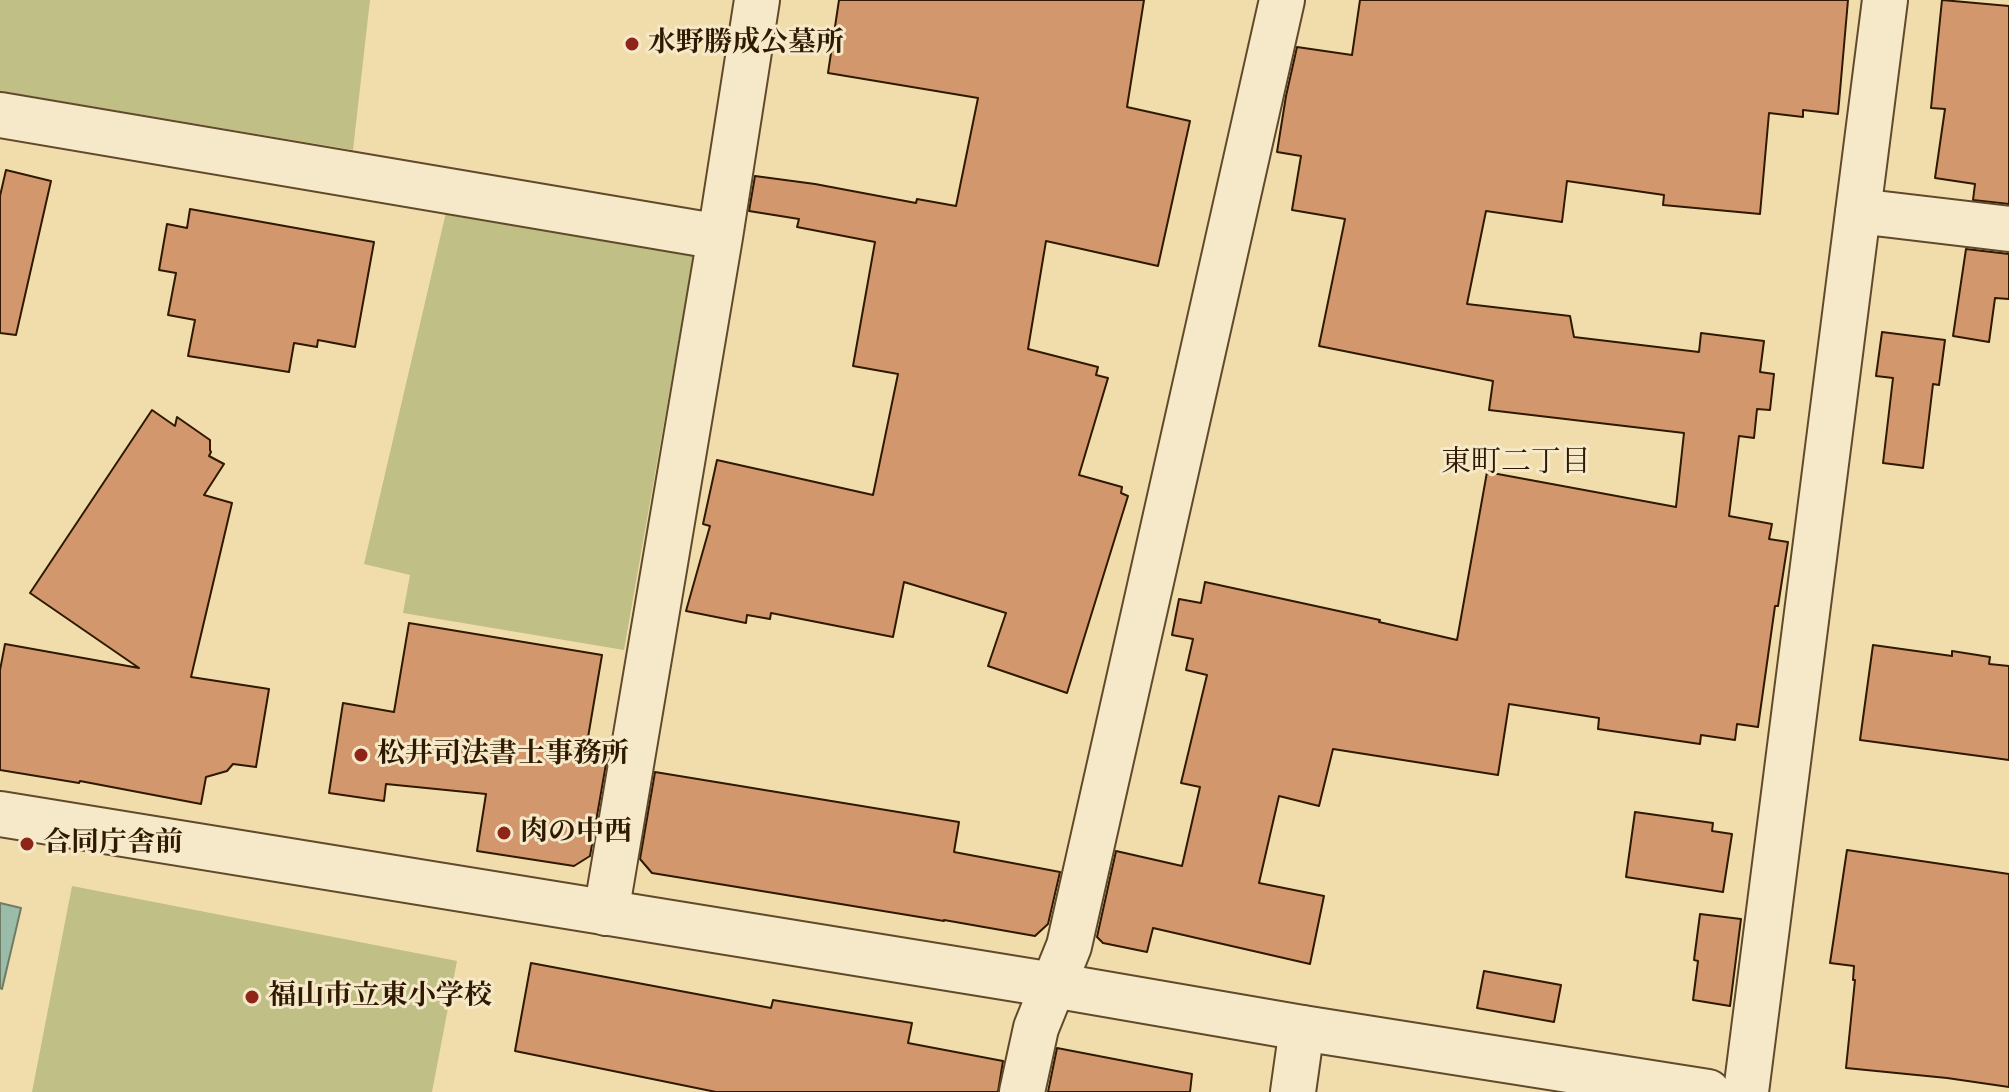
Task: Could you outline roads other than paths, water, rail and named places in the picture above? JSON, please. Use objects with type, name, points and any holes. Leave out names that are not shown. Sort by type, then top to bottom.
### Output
[{"type":"street","points":[[606,913],[757,0]]},
{"type":"street","points":[[1022,1092],[1036,1028],[1069,946],[1282,0]]},
{"type":"street","points":[[1746,1092],[1885,0]]},
{"type":"street","points":[[0,115],[720,237]]},
{"type":"street","points":[[1858,211],[2009,229]]},
{"type":"street","points":[[0,814],[1708,1092]]},
{"type":"street","points":[[1293,1092],[1302,1028]]},
{"type":"place","name":"水野勝成公墓所","points":[[632,44]]},
{"type":"place","name":"松井司法書士事務所","points":[[361,755]]},
{"type":"place","name":"肉の中西","points":[[504,833]]},
{"type":"place","name":"合同庁舎前","points":[[27,844]]},
{"type":"place","name":"福山市立東小学校","points":[[252,997]]},
{"type":"district","name":"東町二丁目","points":[[1516,463]]}]
